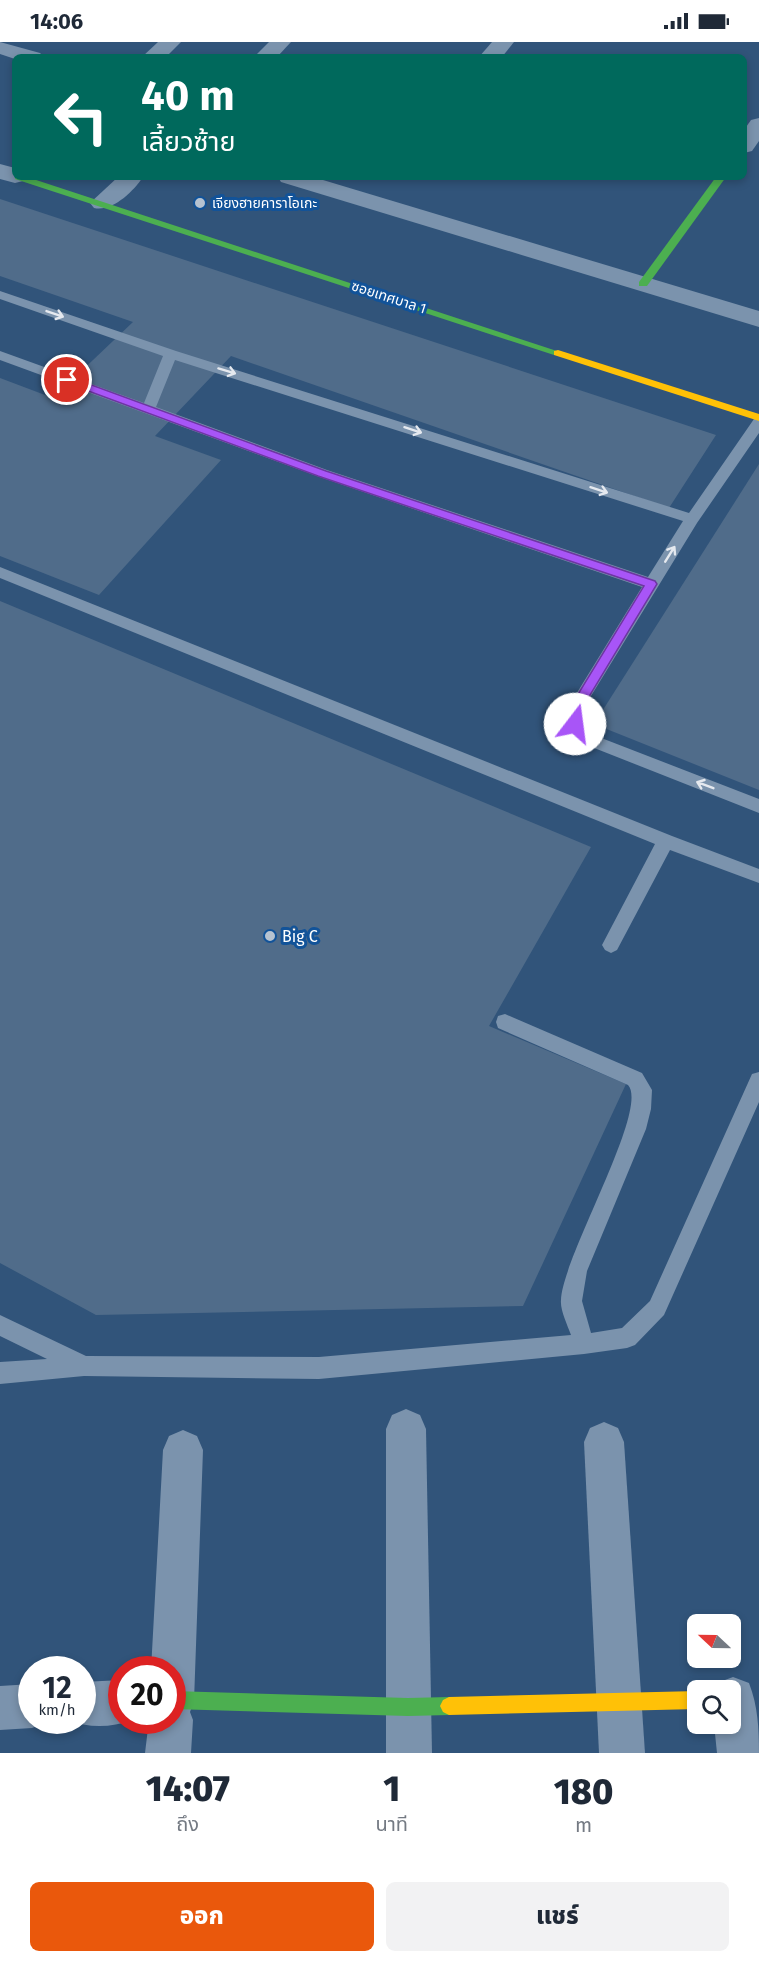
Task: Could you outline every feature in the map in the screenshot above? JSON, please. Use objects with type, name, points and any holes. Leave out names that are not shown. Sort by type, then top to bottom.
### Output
[{"type":"street","points":[[157,54],[171,42]]},
{"type":"street","points":[[268,54],[281,42]]},
{"type":"street","points":[[492,54],[504,42]]},
{"type":"street","points":[[0,48],[22,54]]},
{"type":"street","points":[[747,142],[759,125]]},
{"type":"street","name":"ซอยเทศบาล 1","points":[[26,180],[759,418]]},
{"type":"street","points":[[102,203],[129,180]]},
{"type":"street","points":[[299,180],[759,319]]},
{"type":"street","points":[[357,197],[373,180]]},
{"type":"street","points":[[643,284],[719,180]]},
{"type":"street","points":[[406,1429],[409,1753]]},
{"type":"street","points":[[604,1442],[622,1753]]},
{"type":"street","points":[[175,1656],[183,1450]]},
{"type":"street","points":[[186,1700],[408,1707],[687,1700]]},
{"type":"street","points":[[0,1708],[18,1707]]},
{"type":"street","points":[[168,1753],[170,1734]]},
{"type":"street","points":[[736,1734],[740,1753]]},
{"type":"lane","points":[[0,295],[171,354],[692,519]]},
{"type":"lane","points":[[147,409],[171,354]]},
{"type":"lane","points":[[0,356],[322,473],[651,584]]},
{"type":"lane","points":[[759,422],[692,519],[575,709],[575,724],[585,738],[759,806]]},
{"type":"lane","points":[[0,572],[666,841],[759,876]]},
{"type":"lane","points":[[611,945],[666,841]]},
{"type":"lane","points":[[505,1022],[635,1079],[643,1089],[636,1129],[577,1271],[571,1301],[584,1344]]},
{"type":"lane","points":[[0,1372],[85,1366],[318,1368],[584,1344],[627,1338],[657,1308],[759,1080]]},
{"type":"lane","points":[[0,1325],[85,1366]]},
{"type":"building","points":[[0,199],[716,435],[669,508],[231,356],[155,436],[221,460],[99,595],[0,556],[0,378],[53,398],[133,322],[0,276]]},
{"type":"building","points":[[759,464],[759,790],[594,724]]},
{"type":"building","name":"Big C","points":[[0,601],[591,847],[489,1026],[626,1084],[523,1306],[96,1315],[0,1263]]},
{"type":"traffic: fast","points":[[27,180],[558,353]]},
{"type":"traffic: fast","points":[[643,284],[719,180]]},
{"type":"traffic: fast","points":[[186,1700],[408,1707],[449,1706]]},
{"type":"traffic: slow","points":[[558,353],[759,418]]},
{"type":"traffic: slow","points":[[449,1706],[687,1700]]},
{"type":"place","name":"เจียงฮายคาราโอเกะ","points":[[200,203]]},
{"type":"place","name":"Big C","points":[[270,936]]},
{"type":"route","points":[[67,380],[322,473],[651,584],[575,709],[575,724]]}]
